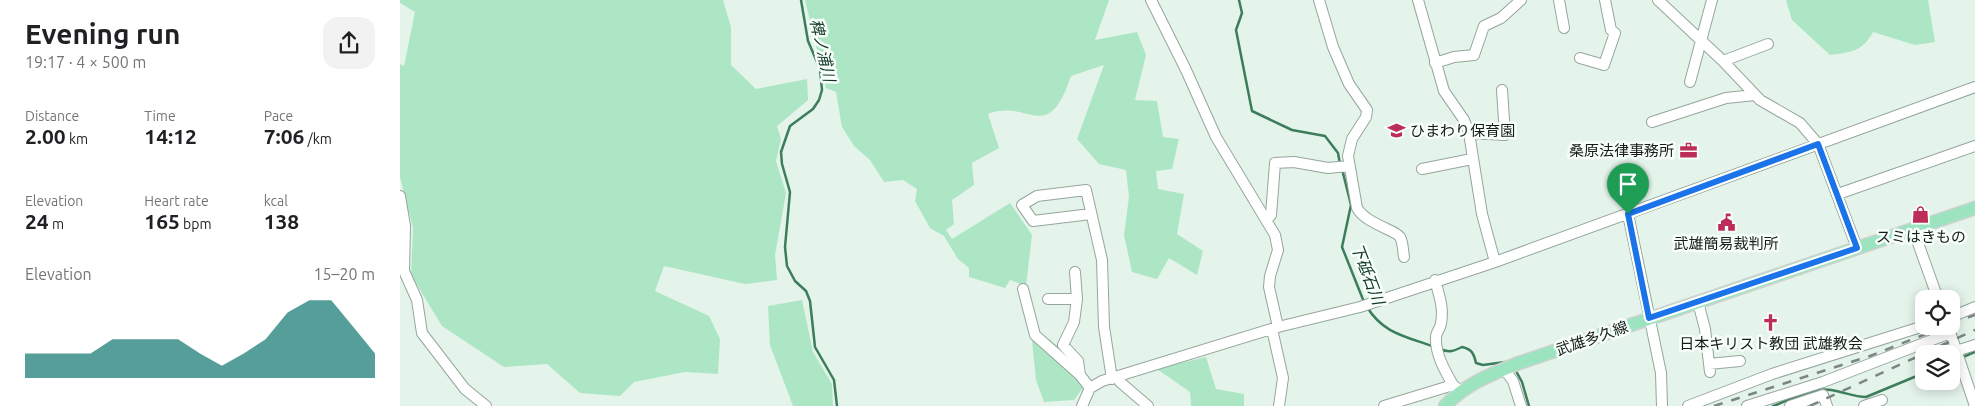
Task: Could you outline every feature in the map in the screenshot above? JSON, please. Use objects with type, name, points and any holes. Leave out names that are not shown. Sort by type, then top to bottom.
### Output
[{"type":"main road","name":"武雄多久線","points":[[1445,406],[1456,388],[1504,369],[1975,208]]},
{"type":"street","points":[[1151,0],[1216,137],[1275,234],[1278,250],[1270,276],[1269,287],[1283,378],[1279,406]]},
{"type":"street","points":[[1320,0],[1333,47],[1350,84],[1367,110],[1366,117],[1349,148],[1348,166],[1360,213],[1380,228],[1398,234],[1401,238],[1404,257]]},
{"type":"street","points":[[1418,0],[1444,92],[1464,120],[1469,133],[1482,214],[1495,262]]},
{"type":"street","points":[[1435,63],[1454,57],[1474,55],[1484,26],[1501,18],[1521,0]]},
{"type":"street","points":[[1558,0],[1564,28]]},
{"type":"street","points":[[1580,58],[1604,64],[1615,33],[1611,30],[1605,0]]},
{"type":"street","points":[[1658,0],[1723,61],[1755,95],[1800,123],[1818,144],[1857,248]]},
{"type":"street","points":[[1690,82],[1712,0]]},
{"type":"street","points":[[1723,61],[1768,44]]},
{"type":"street","points":[[1082,406],[1090,388],[1115,378],[1275,328],[1364,305],[1435,280],[1495,262],[1975,87]]},
{"type":"street","points":[[1469,133],[1505,135],[1502,90]]},
{"type":"street","points":[[1652,122],[1726,98],[1755,95]]},
{"type":"street","points":[[1838,194],[1975,146]]},
{"type":"street","points":[[1422,169],[1472,159]]},
{"type":"street","points":[[1267,220],[1271,215],[1275,163],[1294,162],[1328,168],[1348,166]]},
{"type":"street","points":[[1091,214],[1034,220],[1022,204],[1037,196],[1086,190],[1102,260],[1104,327],[1115,378],[1148,406]]},
{"type":"street","points":[[400,196],[405,226],[404,272],[416,300],[422,333],[465,389],[486,406]]},
{"type":"street","points":[[1628,214],[1661,373],[1662,406]]},
{"type":"street","points":[[1913,229],[1935,290]]},
{"type":"street","points":[[1075,272],[1077,298],[1074,322],[1063,345],[1078,361],[1080,375]]},
{"type":"street","points":[[1384,406],[1456,388],[1437,348],[1436,335],[1441,326],[1443,311],[1435,280]]},
{"type":"street","points":[[1023,289],[1035,335],[1080,375],[1090,388]]},
{"type":"street","points":[[1048,300],[1077,298]]},
{"type":"street","points":[[1698,302],[1705,329],[1710,368],[1740,361]]},
{"type":"street","points":[[1960,314],[1975,308]]},
{"type":"street","points":[[1688,406],[1772,374],[1915,329]]},
{"type":"street","points":[[1748,406],[1771,403],[1937,335]]},
{"type":"street","points":[[1960,350],[1975,345]]},
{"type":"street","points":[[1960,363],[1975,406]]},
{"type":"street","points":[[1504,369],[1513,381],[1521,406]]},
{"type":"street","points":[[1790,406],[1823,395],[1827,406]]},
{"type":"street","points":[[1866,406],[1882,400]]},
{"type":"green space","points":[[400,0],[723,0],[731,27],[731,65],[756,89],[807,79],[808,100],[777,126],[781,139],[776,161],[786,193],[775,255],[777,280],[745,284],[664,266],[655,291],[709,316],[720,339],[718,374],[685,372],[634,382],[620,396],[580,393],[547,364],[504,367],[442,326],[411,275],[413,228],[400,177],[400,64],[404,66],[415,12],[400,3]]},
{"type":"green space","points":[[805,0],[1109,0],[1095,40],[1137,32],[1146,55],[1135,100],[1157,101],[1163,137],[1179,139],[1172,169],[1156,171],[1158,189],[1184,194],[1177,234],[1203,251],[1197,275],[1169,258],[1157,279],[1132,272],[1124,235],[1129,197],[1126,170],[1099,164],[1077,139],[1104,65],[1071,76],[1054,110],[1045,115],[1036,116],[1015,111],[988,114],[999,148],[972,163],[974,185],[952,200],[954,224],[946,230],[952,239],[1010,203],[1032,235],[1026,286],[1010,280],[1005,288],[969,277],[969,268],[958,259],[944,236],[930,228],[915,201],[917,189],[903,180],[884,182],[870,160],[854,146],[842,127],[836,92],[826,88]]},
{"type":"green space","points":[[1786,0],[1928,0],[1935,42],[1915,45],[1873,32],[1865,44],[1855,50],[1830,55],[1792,20]]},
{"type":"green space","points":[[802,300],[813,352],[832,384],[833,406],[793,406],[770,345],[768,306]]},
{"type":"green space","points":[[1049,339],[1073,359],[1083,388],[1074,400],[1044,402],[1036,380],[1032,341]]},
{"type":"green space","points":[[1206,357],[1216,389],[1244,394],[1244,406],[1191,406],[1190,392],[1157,369]]},
{"type":"waterway","name":"稗ノ浦川","points":[[801,0],[808,41],[820,69],[822,90],[819,100],[813,109],[790,126],[781,152],[782,164],[790,192],[785,247],[787,266],[795,281],[806,291],[810,301],[815,347],[834,380],[837,406]]},
{"type":"waterway","name":"下砥石川","points":[[1239,0],[1242,13],[1236,30],[1252,111],[1292,130],[1325,136],[1338,153],[1340,164]]},
{"type":"waterway","name":"下砥石川","points":[[1342,169],[1351,205],[1342,247],[1364,302]]},
{"type":"waterway","name":"下砥石川","points":[[1367,307],[1373,316],[1387,328],[1432,346]]},
{"type":"waterway","name":"下砥石川","points":[[1440,349],[1449,351],[1462,347],[1468,349],[1472,352],[1476,363],[1483,365],[1505,362]]},
{"type":"waterway","points":[[1963,357],[1975,352]]},
{"type":"waterway","name":"下砥石川","points":[[1516,371],[1522,382],[1529,406]]},
{"type":"waterway","points":[[1773,406],[1817,390],[1831,390],[1866,397],[1915,377]]},
{"type":"railway","points":[[1960,321],[1975,315]]},
{"type":"railway","points":[[1810,406],[1975,330]]},
{"type":"railway","points":[[1714,406],[1870,356],[1923,335]]},
{"type":"place","name":"ひまわり保育園","points":[[1396,130]]},
{"type":"place","name":"桑原法律事務所","points":[[1688,150]]},
{"type":"place","name":"スミはきもの","points":[[1921,215]]},
{"type":"place","name":"武雄簡易裁判所","points":[[1726,222]]},
{"type":"place","name":"日本キリスト教団 武雄教会","points":[[1771,322]]},
{"type":"route","points":[[1818,144],[1857,248],[1649,318],[1628,214],[1818,144]]}]
